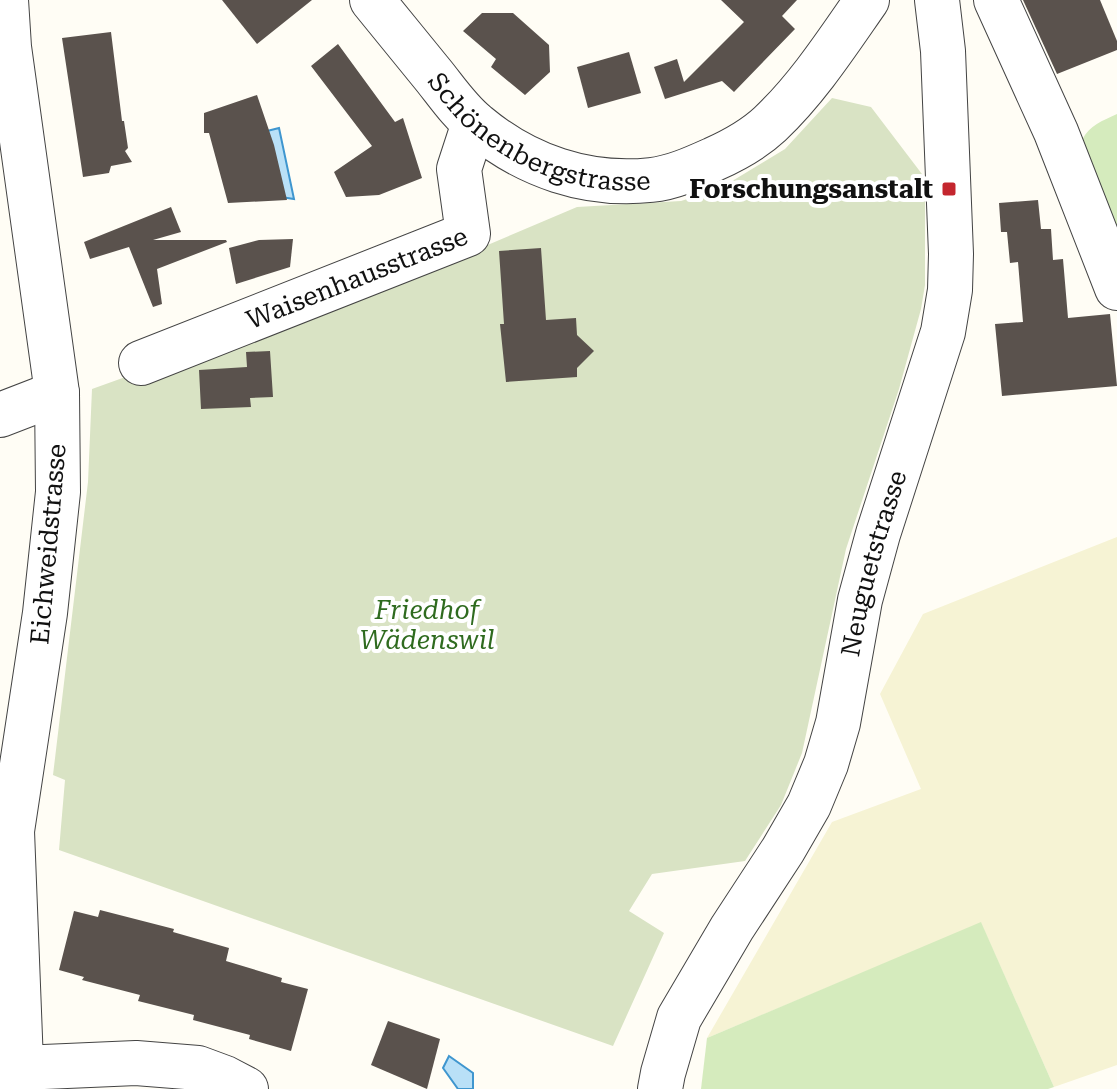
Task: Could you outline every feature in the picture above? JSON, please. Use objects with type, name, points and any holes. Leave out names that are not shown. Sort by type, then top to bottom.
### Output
[{"type":"street","name":"Eichweidstrasse","points":[[6,0],[9,47],[57,393],[58,492],[47,598],[6,831],[22,1079]]},
{"type":"street","name":"Schönenbergstrasse","points":[[372,0],[454,102],[499,143],[520,155],[571,175],[621,181],[652,180],[676,174],[748,142],[769,126],[811,79],[867,0]]},
{"type":"street","name":"Neuguetstrasse","points":[[660,1089],[679,1018],[783,850],[809,805],[826,764],[838,723],[860,600],[943,332],[950,290],[951,254],[943,51],[937,0]]},
{"type":"street","points":[[996,0],[1056,132],[1117,288]]},
{"type":"street","name":"Waisenhausstrasse","points":[[141,363],[468,234],[459,169],[474,123]]},
{"type":"street","points":[[0,415],[57,393]]},
{"type":"street","points":[[22,1079],[136,1063],[198,1068],[246,1089]]},
{"type":"shaded area","points":[[1117,537],[1117,1065],[1054,1087],[981,923],[707,1038],[832,822],[921,789],[880,694],[923,614]]},
{"type":"green space","name":"Friedhof Wädenswil","points":[[832,98],[871,107],[925,178],[925,285],[921,309],[899,389],[846,549],[802,753],[781,805],[745,861],[652,874],[629,911],[664,933],[613,1046],[59,850],[65,780],[53,775],[88,482],[92,389],[464,255],[577,207],[681,201],[719,189],[785,149]]},
{"type":"green space","points":[[1117,114],[1117,259],[1082,140],[1101,121]]},
{"type":"green space","points":[[981,922],[1054,1087],[701,1089],[707,1038]]},
{"type":"water","points":[[279,128],[294,199],[281,197],[267,131]]},
{"type":"water","points":[[449,1056],[473,1073],[473,1089],[458,1089],[443,1068]]},
{"type":"building","points":[[222,0],[312,0],[257,44]]},
{"type":"building","points":[[721,0],[797,0],[782,16],[795,29],[734,92],[722,81],[665,99],[654,67],[677,59],[684,82],[744,22]]},
{"type":"building","points":[[1023,0],[1100,0],[1117,41],[1117,50],[1057,74]]},
{"type":"building","points":[[482,13],[513,13],[549,45],[550,72],[525,95],[491,67],[496,59],[463,31]]},
{"type":"building","points":[[111,32],[128,148],[125,151],[132,162],[111,166],[109,173],[83,177],[62,38]]},
{"type":"building","points":[[338,44],[395,122],[403,118],[422,178],[379,195],[346,197],[334,172],[372,146],[311,66]]},
{"type":"building","points":[[629,52],[641,93],[588,108],[577,67]]},
{"type":"building","points":[[257,95],[274,145],[287,200],[228,203],[209,133],[204,133],[204,113]]},
{"type":"building","points":[[1038,200],[1041,229],[1051,229],[1053,260],[1063,259],[1068,318],[1110,314],[1117,386],[1002,396],[995,324],[1023,322],[1018,262],[1010,263],[1007,232],[1001,232],[999,203]]},
{"type":"building","points":[[171,207],[181,232],[153,240],[227,242],[157,269],[162,304],[153,307],[129,247],[90,259],[84,242]]},
{"type":"building","points":[[293,239],[290,267],[236,284],[229,248],[259,240]]},
{"type":"building","points":[[541,248],[546,320],[576,318],[577,335],[594,351],[577,368],[577,377],[506,382],[500,324],[504,324],[499,251]]},
{"type":"building","points":[[270,351],[273,397],[250,398],[251,407],[201,409],[199,370],[247,367],[246,352]]},
{"type":"building","points":[[100,910],[174,929],[173,932],[229,948],[226,961],[308,989],[291,1051],[249,1039],[250,1035],[193,1020],[194,1015],[138,1001],[140,995],[82,980],[84,977],[59,970],[74,911],[98,917]]},
{"type":"building","points":[[388,1021],[440,1039],[427,1089],[371,1065]]},
{"type":"place","name":"Forschungsanstalt","points":[[949,189]]}]
